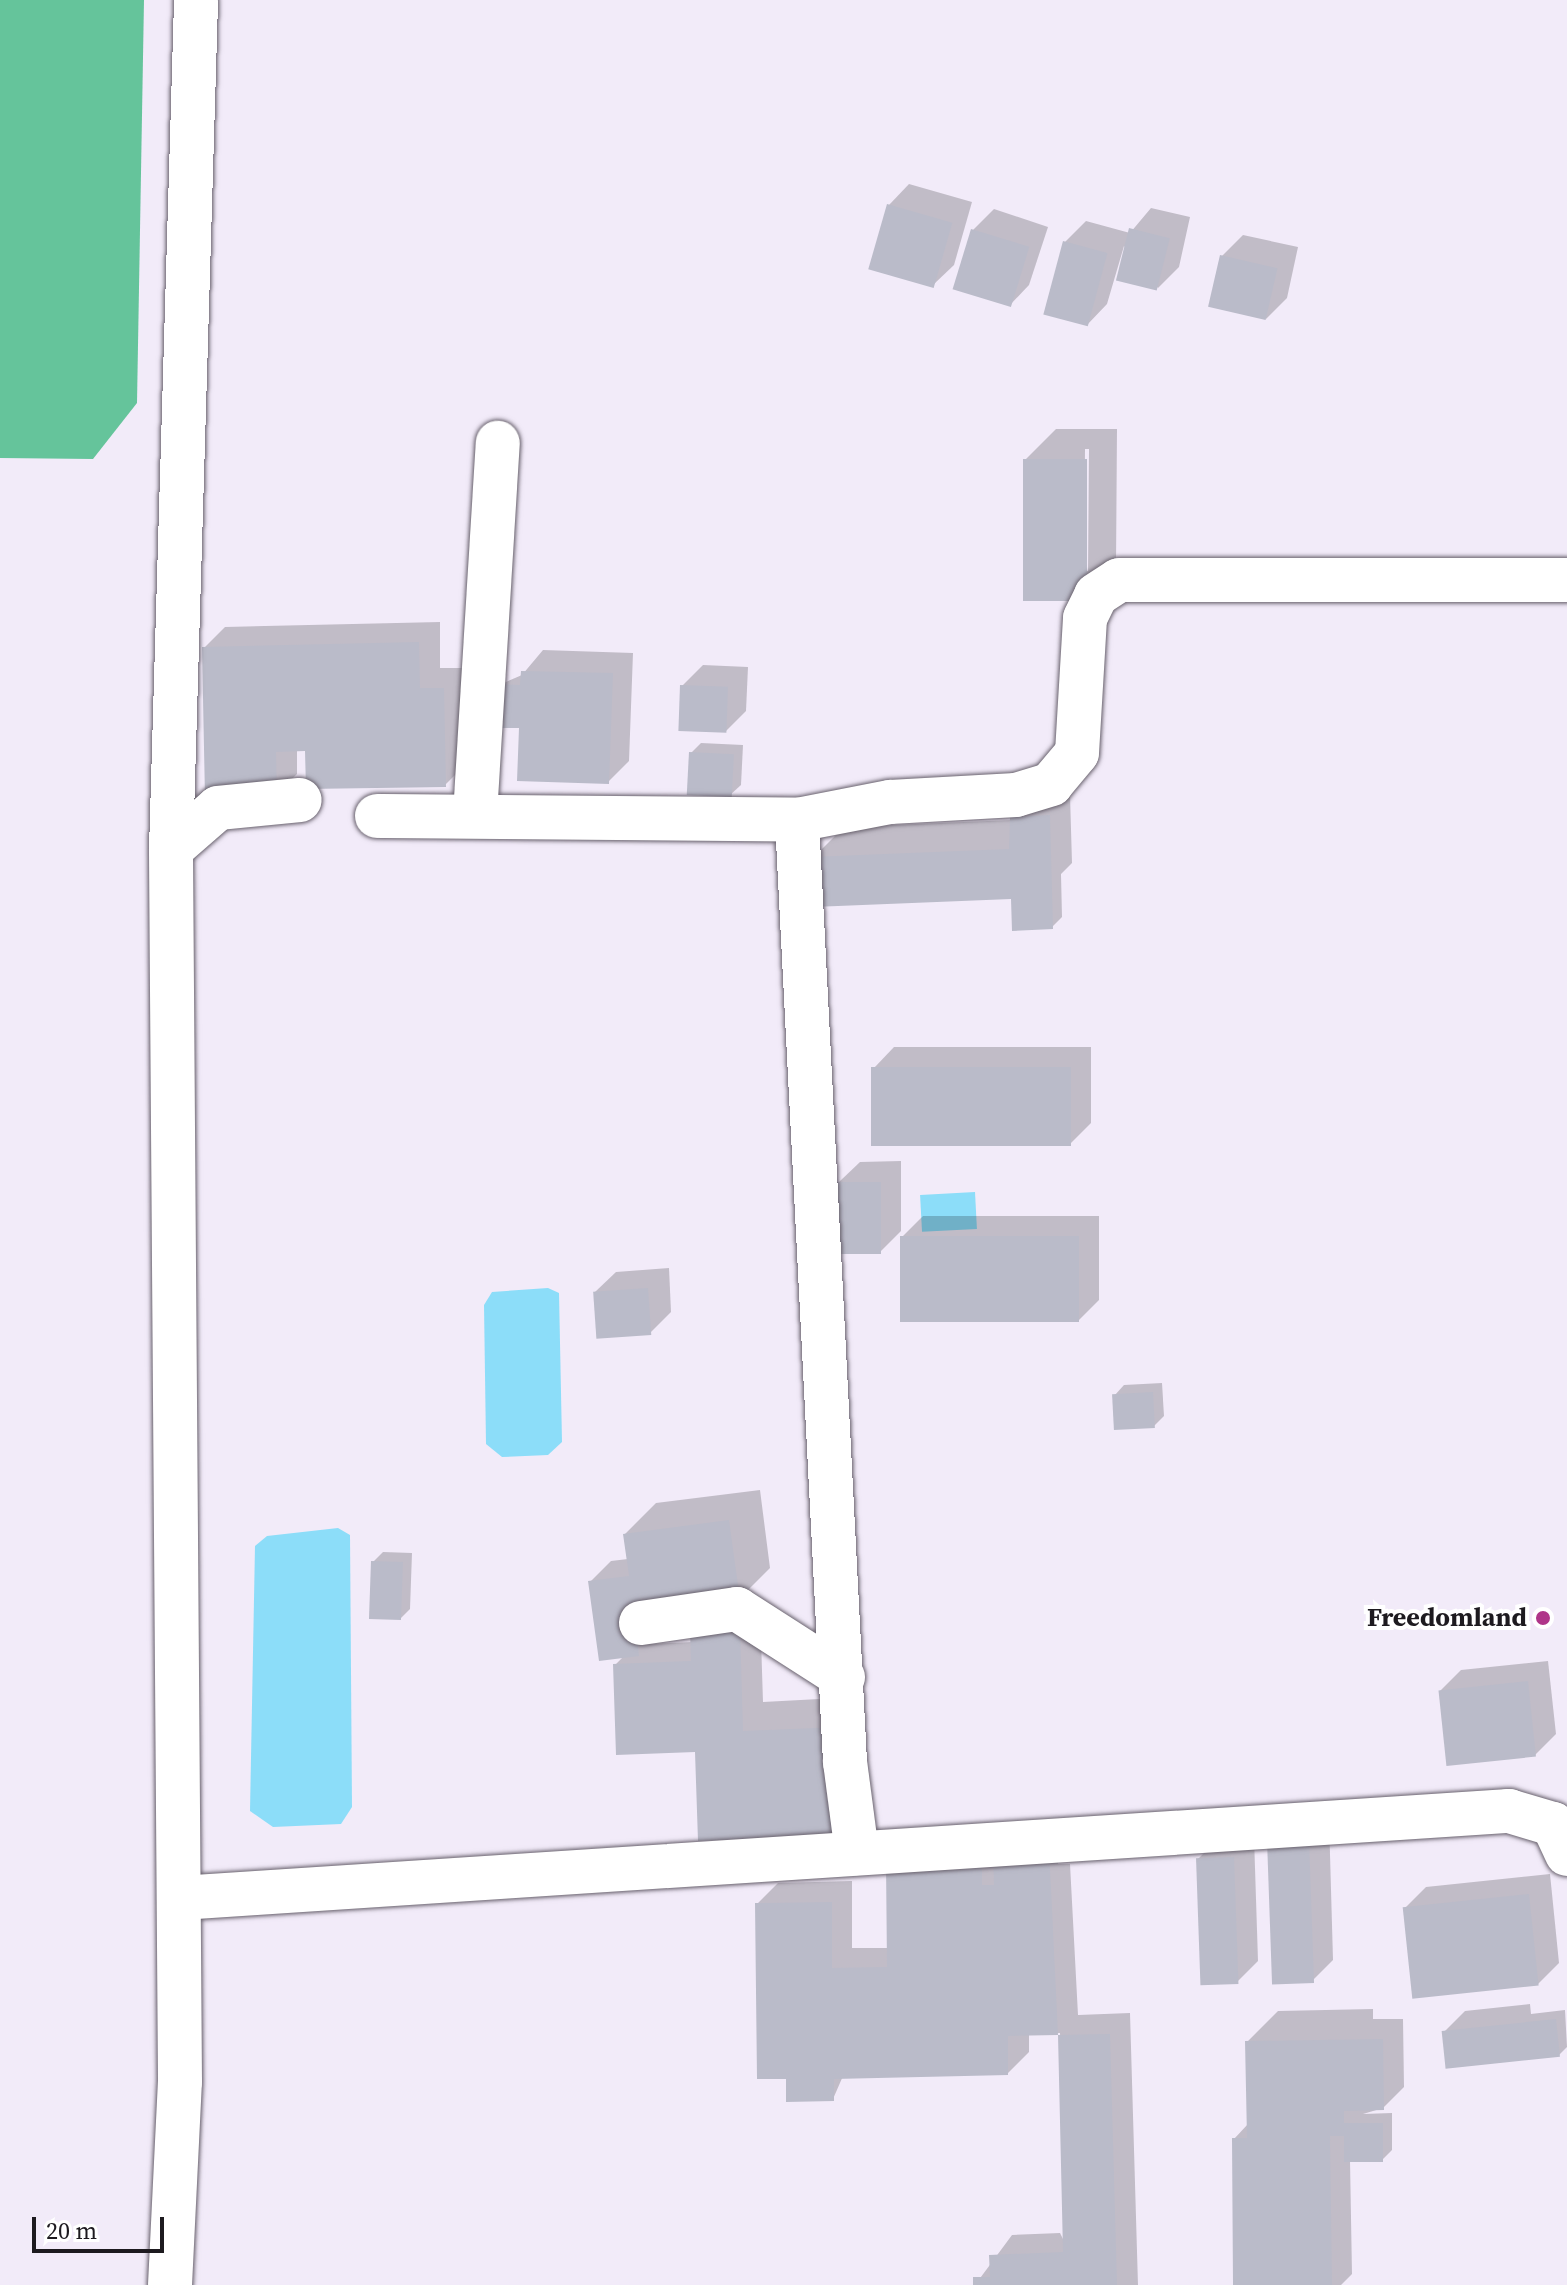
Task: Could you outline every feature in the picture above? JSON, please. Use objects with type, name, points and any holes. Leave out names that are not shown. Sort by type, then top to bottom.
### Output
[{"type":"street","points":[[170,2285],[180,1898],[171,849],[196,0]]},
{"type":"street","points":[[475,815],[498,443]]},
{"type":"street","points":[[377,816],[797,820],[890,802],[1016,795],[1051,784],[1077,753],[1085,618],[1096,595],[1119,580],[1567,580]]},
{"type":"street","points":[[171,849],[218,808],[300,800]]},
{"type":"street","points":[[797,820],[843,1677],[857,1853]]},
{"type":"street","points":[[641,1623],[737,1609],[843,1677]]},
{"type":"street","points":[[180,1898],[1509,1811],[1553,1824],[1567,1854]]},
{"type":"green space","points":[[0,0],[144,0],[137,403],[93,459],[0,458]]},
{"type":"water","points":[[975,1192],[977,1229],[922,1232],[920,1195]]},
{"type":"water","points":[[548,1288],[559,1293],[562,1442],[548,1455],[502,1457],[486,1444],[484,1305],[492,1292]]},
{"type":"water","points":[[338,1528],[350,1535],[352,1807],[341,1824],[273,1827],[250,1811],[255,1546],[267,1536]]},
{"type":"building","points":[[887,204],[952,223],[934,288],[868,269]]},
{"type":"building","points":[[1129,228],[1170,238],[1157,291],[1116,280]]},
{"type":"building","points":[[971,229],[1029,247],[1011,307],[953,289]]},
{"type":"building","points":[[1063,241],[1107,253],[1088,326],[1043,314]]},
{"type":"building","points":[[1220,255],[1277,268],[1266,320],[1208,307]]},
{"type":"building","points":[[1023,459],[1087,459],[1087,601],[1023,601]]},
{"type":"building","points":[[419,642],[420,688],[444,688],[446,787],[306,789],[305,751],[276,752],[277,796],[205,798],[202,647]]},
{"type":"building","points":[[521,671],[613,673],[609,784],[517,781],[519,728],[496,728],[497,684],[520,685]]},
{"type":"building","points":[[680,685],[728,687],[726,733],[678,731]]},
{"type":"building","points":[[689,752],[734,754],[732,797],[687,795]]},
{"type":"building","points":[[1050,815],[1053,929],[1012,931],[1011,899],[813,907],[811,857],[1009,849],[1010,817]]},
{"type":"building","points":[[871,1067],[1071,1067],[1071,1146],[871,1146]]},
{"type":"building","points":[[837,1182],[881,1182],[881,1254],[837,1254]]},
{"type":"building","points":[[900,1236],[1079,1236],[1079,1322],[900,1322]]},
{"type":"building","points":[[648,1288],[651,1335],[596,1339],[593,1292]]},
{"type":"building","points":[[1153,1392],[1155,1428],[1114,1430],[1112,1394]]},
{"type":"building","points":[[729,1520],[740,1600],[634,1614],[639,1656],[599,1661],[588,1581],[629,1576],[623,1534]]},
{"type":"building","points":[[371,1561],[403,1562],[401,1620],[369,1619]]},
{"type":"building","points":[[740,1628],[743,1731],[838,1727],[843,1835],[698,1841],[695,1752],[616,1755],[613,1664],[691,1661],[690,1631]]},
{"type":"building","points":[[1528,1681],[1536,1757],[1446,1766],[1438,1690]]},
{"type":"building","points":[[1309,1839],[1314,1983],[1272,1984],[1267,1840]]},
{"type":"building","points":[[1049,1847],[1058,2035],[1008,2036],[1008,2075],[834,2079],[834,2101],[786,2102],[786,2079],[757,2079],[755,1903],[832,1902],[832,1968],[887,1967],[886,1863],[982,1861],[982,1885],[994,1885],[993,1848]]},
{"type":"building","points":[[1234,1857],[1238,1984],[1200,1985],[1196,1858]]},
{"type":"building","points":[[1529,1894],[1539,1985],[1412,1999],[1403,1907]]},
{"type":"building","points":[[1556,2019],[1560,2057],[1446,2069],[1442,2031]]},
{"type":"building","points":[[1110,2034],[1117,2285],[973,2285],[973,2277],[990,2277],[989,2255],[1063,2252],[1058,2035]]},
{"type":"building","points":[[1383,2039],[1384,2110],[1344,2111],[1344,2123],[1383,2123],[1383,2162],[1344,2162],[1344,2136],[1330,2136],[1332,2285],[1233,2285],[1232,2138],[1247,2138],[1245,2041]]},
{"type":"place","name":"Freedomland","points":[[1543,1618]]}]
